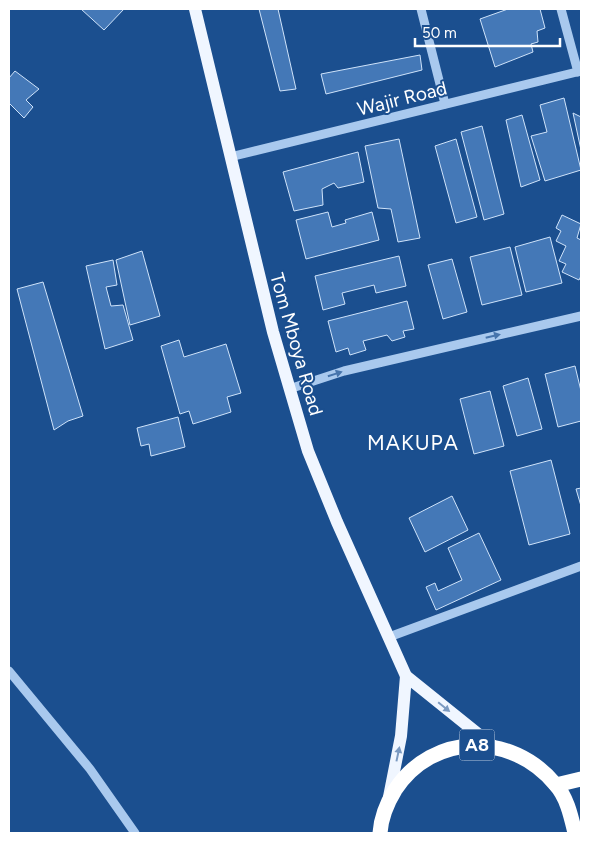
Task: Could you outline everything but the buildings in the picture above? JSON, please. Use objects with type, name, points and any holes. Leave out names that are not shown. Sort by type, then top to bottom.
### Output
[{"type":"highway","name":"A8","points":[[377,831],[388,802],[402,780],[414,769],[443,751],[468,745],[493,746],[517,753],[539,766],[556,785],[567,802],[577,832]]},
{"type":"highway","points":[[556,785],[581,779]]},
{"type":"main road","name":"Tom Mboya Road","points":[[195,9],[256,272],[308,451],[337,522],[406,676]]},
{"type":"main road","points":[[406,676],[493,746]]},
{"type":"main road","points":[[388,802],[402,736],[406,676]]},
{"type":"street","points":[[421,9],[444,104]]},
{"type":"street","points":[[561,9],[580,72]]},
{"type":"street","name":"Wajir Road","points":[[230,157],[580,72]]},
{"type":"street","points":[[289,389],[344,371],[581,316]]},
{"type":"street","points":[[389,637],[581,566]]},
{"type":"street","points":[[9,671],[90,768],[135,833]]},
{"type":"district","name":"MAKUPA","points":[[413,443]]}]
